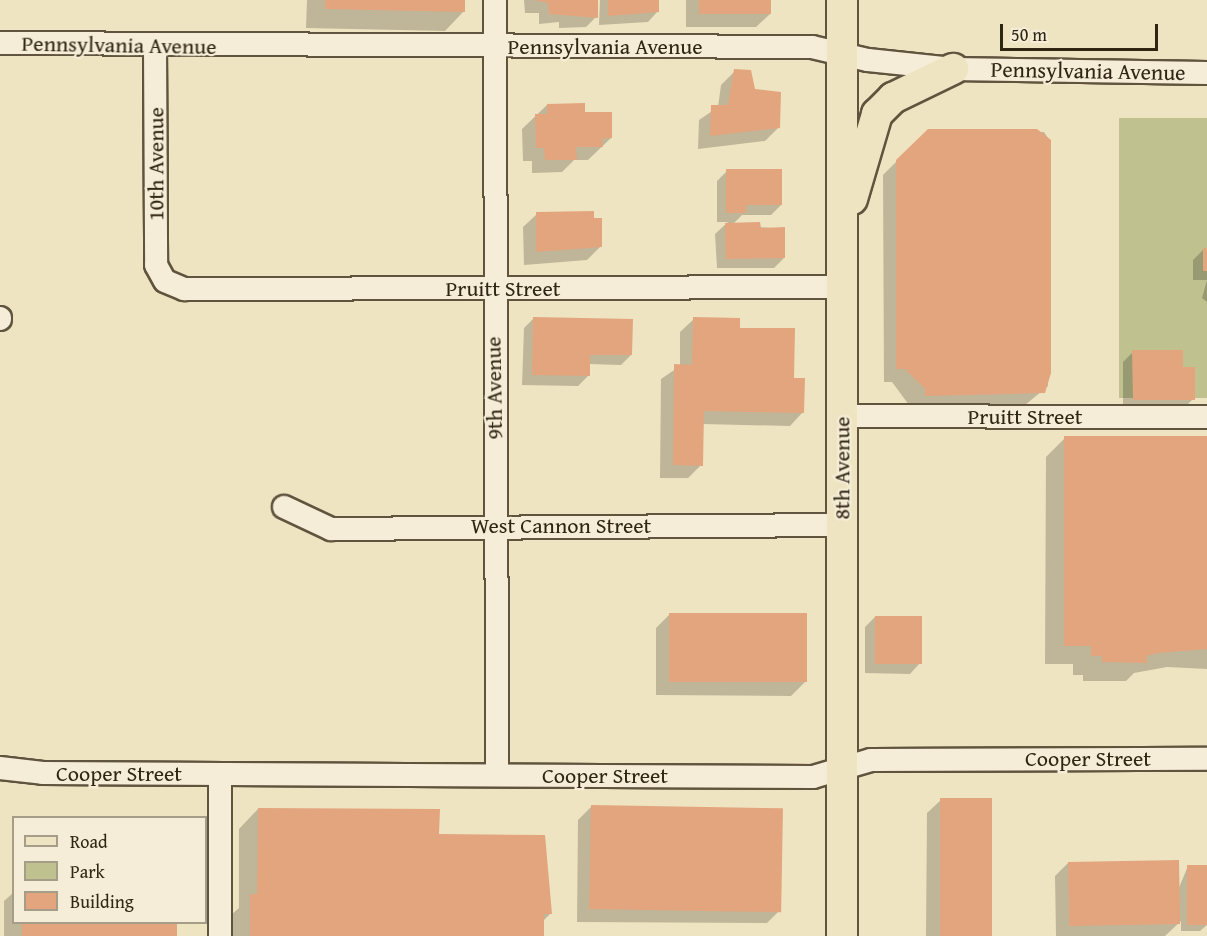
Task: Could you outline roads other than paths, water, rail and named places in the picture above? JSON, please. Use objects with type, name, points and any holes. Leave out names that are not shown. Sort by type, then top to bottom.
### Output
[{"type":"main road","name":"8th Avenue","points":[[842,0],[842,936]]},
{"type":"main road","points":[[843,224],[877,114],[893,98],[953,69]]},
{"type":"street","name":"9th Avenue","points":[[495,0],[493,290],[497,775]]},
{"type":"street","name":"Pennsylvania Avenue","points":[[0,43],[155,46],[812,47],[842,54],[953,69],[1207,73]]},
{"type":"street","name":"10th Avenue","points":[[155,46],[156,265],[165,281]]},
{"type":"street","name":"Pruitt Street","points":[[165,281],[184,290],[843,287]]},
{"type":"street","name":"Pruitt Street","points":[[842,416],[1207,417]]},
{"type":"street","name":"West Cannon Street","points":[[284,507],[331,529],[842,525]]},
{"type":"street","name":"Cooper Street","points":[[0,768],[220,774],[813,777],[842,771],[872,760],[1207,759]]},
{"type":"street","points":[[220,774],[220,936]]}]
